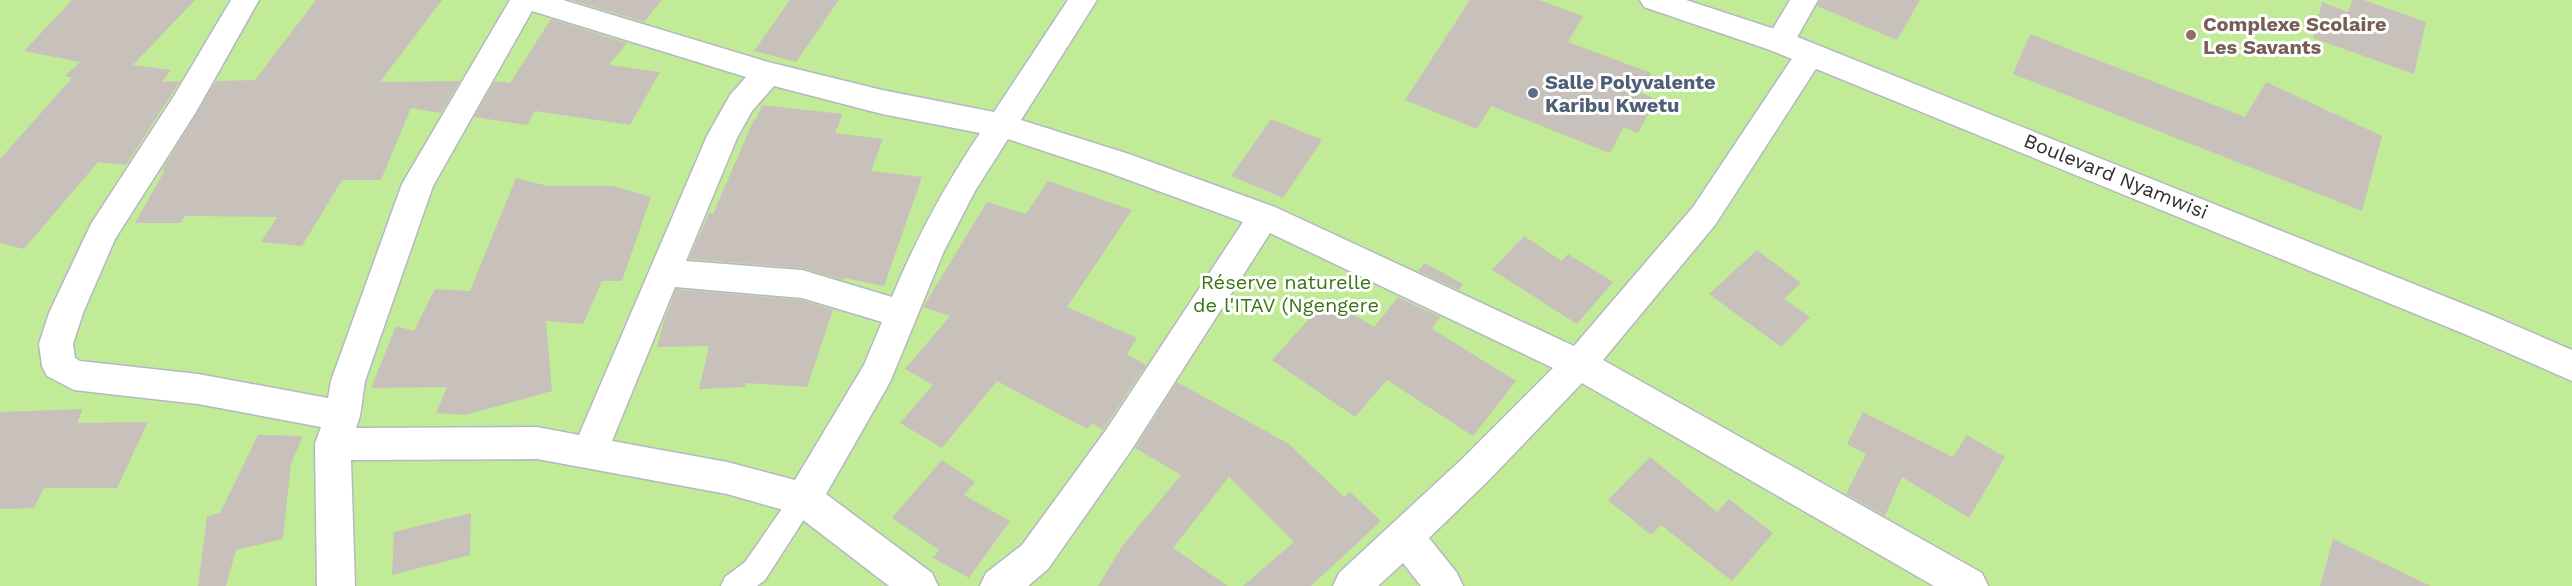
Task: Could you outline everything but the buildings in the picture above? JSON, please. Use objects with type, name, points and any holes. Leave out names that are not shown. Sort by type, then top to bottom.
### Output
[{"type":"street","points":[[245,0],[185,104],[102,233],[66,313],[56,344],[59,366],[74,375],[198,389],[338,430],[537,443],[727,478],[804,499],[920,586]]},
{"type":"street","points":[[336,586],[338,430],[348,381],[418,184],[524,0]]},
{"type":"street","points":[[529,0],[768,73],[882,102],[1001,125],[1118,163],[1264,216],[1579,364],[1969,586]]},
{"type":"street","points":[[804,499],[878,372],[928,250],[964,182],[1083,0]]},
{"type":"street","name":"Boulevard Nyamwisi","points":[[1654,0],[1780,42],[1809,56],[2250,231],[2479,325],[2572,366]]},
{"type":"street","points":[[1780,42],[1804,0]]},
{"type":"street","points":[[1352,586],[1475,470],[1579,364],[1704,216],[1809,56]]},
{"type":"street","points":[[590,453],[722,136],[741,103],[768,73]]},
{"type":"street","points":[[999,586],[1035,557],[1111,451],[1264,216]]},
{"type":"street","points":[[666,273],[802,284],[900,314]]},
{"type":"street","points":[[1405,537],[1444,586]]},
{"type":"lane","points":[[735,586],[756,571],[804,499]]},
{"type":"green space","name":"Réserve naturelle de l'ITAV (Ngengere","points":[[0,0],[2572,0],[2572,586],[0,586]]},
{"type":"place","name":"Complexe Scolaire Les Savants","points":[[2191,35]]},
{"type":"place","name":"Salle Polyvalente Karibu Kwetu","points":[[1533,93]]}]
